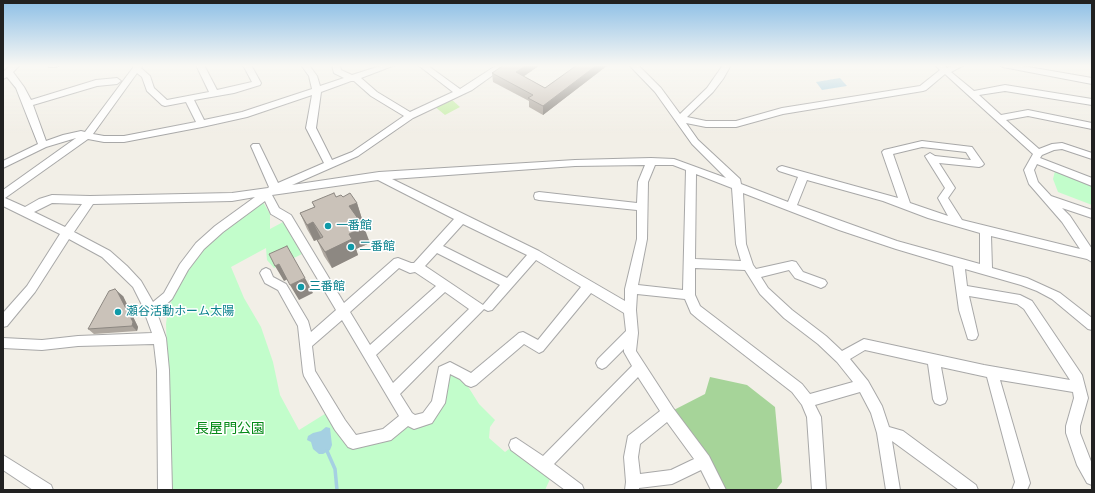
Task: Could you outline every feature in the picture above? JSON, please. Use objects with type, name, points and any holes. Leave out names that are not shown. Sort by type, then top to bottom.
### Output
[{"type":"street","points":[[20,88],[43,145]]},
{"type":"street","points":[[28,104],[80,88]]},
{"type":"street","points":[[3,195],[87,135],[117,88]]},
{"type":"street","points":[[150,88],[165,102],[189,99],[241,88]]},
{"type":"street","points":[[211,88],[214,94]]},
{"type":"street","points":[[3,165],[43,145],[63,138],[81,134],[104,139],[124,139],[244,115],[323,88]]},
{"type":"street","points":[[367,88],[410,116]]},
{"type":"street","points":[[452,88],[458,93]]},
{"type":"street","points":[[151,310],[168,296],[184,267],[200,246],[219,229],[272,192],[329,164],[354,154],[410,116],[468,88]]},
{"type":"street","points":[[656,88],[680,119],[681,124],[695,142],[736,182],[738,186],[740,238],[751,270],[774,302],[822,340],[841,358],[863,385],[877,411],[884,433],[893,490]]},
{"type":"street","points":[[680,119],[712,88]]},
{"type":"street","points":[[680,119],[706,124],[736,124],[782,111],[922,88]]},
{"type":"street","points":[[965,88],[999,118],[1037,157],[1092,182]]},
{"type":"street","points":[[972,94],[1005,88],[1092,102]]},
{"type":"street","points":[[317,90],[311,128],[329,164]]},
{"type":"street","points":[[189,99],[202,124]]},
{"type":"street","points":[[999,118],[1028,113],[1092,126]]},
{"type":"street","points":[[922,144],[950,188],[943,198],[958,223]]},
{"type":"street","points":[[905,204],[887,152],[922,144],[969,150],[979,164],[932,159]]},
{"type":"street","points":[[256,146],[263,159],[272,192],[275,210],[286,218],[392,393],[408,418],[414,422],[427,418],[438,403],[444,371],[450,368],[465,375],[471,382],[523,337],[539,347],[590,286]]},
{"type":"street","points":[[1091,257],[1066,219],[1034,184],[1029,170],[1037,157],[1052,147],[1062,146],[1092,156]]},
{"type":"street","points":[[651,161],[642,182],[642,239],[632,289],[630,310],[632,333],[630,352],[668,413],[704,461],[719,490]]},
{"type":"street","points":[[25,212],[43,202],[52,199],[90,200],[232,197],[379,176],[575,163],[651,161],[674,162],[896,245],[986,270],[1041,288],[1056,296],[1092,325]]},
{"type":"street","points":[[691,168],[689,295],[695,309],[797,388],[806,401],[814,417],[819,490]]},
{"type":"street","points":[[782,169],[905,204],[985,231],[1091,257]]},
{"type":"street","points":[[791,207],[804,175]]},
{"type":"street","points":[[379,176],[414,195],[535,254],[630,310]]},
{"type":"street","points":[[539,196],[642,207]]},
{"type":"street","points":[[1048,199],[1092,214]]},
{"type":"street","points":[[3,322],[31,289],[90,200]]},
{"type":"street","points":[[3,201],[106,254],[137,284],[151,310],[160,338],[163,370],[164,490]]},
{"type":"street","points":[[306,344],[398,262],[410,268],[417,267],[462,218]]},
{"type":"street","points":[[985,231],[986,270]]},
{"type":"street","points":[[436,247],[508,284]]},
{"type":"street","points":[[488,306],[535,254]]},
{"type":"street","points":[[958,263],[962,290],[972,335]]},
{"type":"street","points":[[690,264],[751,270],[792,265],[799,275],[821,283]]},
{"type":"street","points":[[392,393],[478,308],[417,267]]},
{"type":"street","points":[[266,273],[269,280],[282,287],[304,325],[309,372],[340,425],[352,442],[386,435],[408,418]]},
{"type":"street","points":[[369,354],[444,286]]},
{"type":"street","points":[[632,289],[689,295]]},
{"type":"street","points":[[962,290],[1020,300],[1028,305],[1070,366],[1079,387],[1080,398],[1073,426],[1073,433],[1082,460],[1092,478]]},
{"type":"street","points":[[602,363],[632,333]]},
{"type":"street","points":[[3,343],[42,345],[78,341],[160,338]]},
{"type":"street","points":[[841,358],[864,344],[992,373],[1079,387]]},
{"type":"street","points":[[934,360],[940,399]]},
{"type":"street","points":[[543,466],[639,367]]},
{"type":"street","points":[[992,373],[1022,483],[1019,490]]},
{"type":"street","points":[[806,401],[863,385]]},
{"type":"street","points":[[668,413],[633,441],[631,457],[633,486],[672,477],[704,461]]},
{"type":"street","points":[[884,433],[898,436],[971,490]]},
{"type":"street","points":[[516,445],[576,490]]},
{"type":"street","points":[[3,462],[46,490]]},
{"type":"green space","points":[[450,98],[460,107],[445,115],[434,106]]},
{"type":"green space","points":[[1055,171],[1092,183],[1092,205],[1058,192],[1053,179]]},
{"type":"green space","name":"長屋門公園","points":[[263,202],[270,214],[270,229],[283,222],[302,254],[274,268],[267,260],[266,248],[231,267],[244,298],[261,327],[273,362],[280,395],[299,430],[328,412],[350,447],[404,426],[429,420],[446,376],[451,373],[462,377],[479,404],[495,420],[490,427],[489,438],[505,452],[509,449],[551,477],[545,490],[172,490],[166,324],[168,309],[178,285],[206,246],[221,231]]},
{"type":"green space","points":[[710,377],[747,385],[775,407],[782,482],[776,490],[725,490],[670,412],[705,394]]},
{"type":"water","points":[[821,88],[834,88],[822,90]]},
{"type":"water","points":[[326,427],[330,428],[332,445],[330,450],[323,454],[319,454],[313,449],[311,442],[307,440],[308,436],[321,431]]},
{"type":"building","points":[[520,88],[567,88],[543,106],[528,98],[533,95]]},
{"type":"building","points":[[334,193],[336,197],[341,195],[343,197],[350,193],[357,203],[349,206],[364,227],[349,234],[352,239],[325,252],[317,240],[323,237],[313,222],[307,225],[300,213],[315,207],[312,202]]},
{"type":"building","points":[[287,246],[305,278],[290,285],[279,264],[275,266],[269,254]]},
{"type":"building","name":"瀬谷活動ホーム太陽","points":[[115,289],[133,322],[132,326],[88,329],[109,291]]},
{"type":"waterway","points":[[327,451],[335,469],[337,490]]},
{"type":"place","name":"一番館","points":[[328,226]]},
{"type":"place","name":"二番館","points":[[351,247]]},
{"type":"place","name":"三番館","points":[[301,287]]},
{"type":"place","name":"瀬谷活動ホーム太陽","points":[[118,312]]}]
